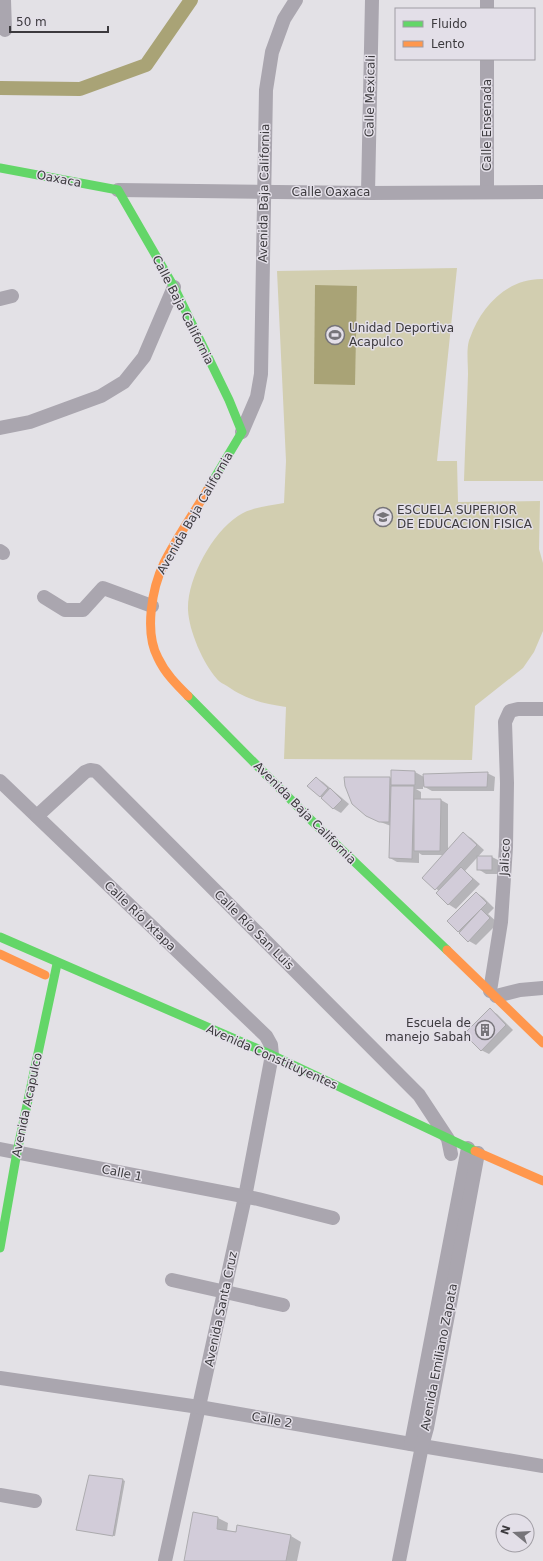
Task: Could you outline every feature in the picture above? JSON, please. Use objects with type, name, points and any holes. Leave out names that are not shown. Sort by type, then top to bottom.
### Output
[{"type":"main road","name":"Oaxaca","points":[[0,168],[118,190]]},
{"type":"main road","name":"Calle Baja California","points":[[118,190],[174,287],[229,400],[242,432]]},
{"type":"main road","name":"Avenida Baja California","points":[[242,432],[164,563],[156,584],[152,606],[152,633],[157,656],[168,676],[318,827],[493,993],[543,1043]]},
{"type":"main road","name":"Avenida Constituyentes","points":[[0,937],[270,1066],[443,1143],[473,1159]]},
{"type":"main road","points":[[0,954],[58,980]]},
{"type":"main road","name":"Avenida Acapulco","points":[[0,1248],[17,1152],[58,980],[57,964]]},
{"type":"main road","name":"Avenida Constituyentes","points":[[451,1154],[473,1159],[543,1181]]},
{"type":"street","points":[[4,0],[5,30]]},
{"type":"street","name":"Avenida Baja California","points":[[242,432],[257,397],[261,374],[266,90],[272,52],[284,19],[296,0]]},
{"type":"street","name":"Calle Mexicali","points":[[368,192],[372,0]]},
{"type":"street","name":"Calle Ensenada","points":[[487,60],[487,192]]},
{"type":"street","name":"Calle Oaxaca","points":[[118,190],[265,192],[543,192]]},
{"type":"street","points":[[0,428],[30,422],[101,396],[124,382],[144,357],[174,287]]},
{"type":"street","points":[[44,597],[65,610],[83,610],[103,588],[152,606]]},
{"type":"street","name":"Jalisco","points":[[493,993],[501,922],[506,847],[507,783],[505,722],[510,711],[518,709],[543,709]]},
{"type":"street","name":"Calle Río San Luis","points":[[37,816],[85,772],[90,770],[96,771],[420,1095],[443,1143],[451,1154]]},
{"type":"street","name":"Calle Río Ixtapa","points":[[0,781],[266,1036],[271,1045],[270,1066]]},
{"type":"street","points":[[493,993],[543,988]]},
{"type":"street","name":"Avenida Santa Cruz","points":[[165,1561],[225,1292],[270,1066]]},
{"type":"street","name":"Calle 1","points":[[0,1149],[245,1197],[333,1218]]},
{"type":"street","name":"Avenida Emiliano Zapata","points":[[399,1561],[416,1445],[473,1159]]},
{"type":"street","points":[[172,1280],[282,1304]]},
{"type":"street","name":"Calle 2","points":[[0,1378],[199,1407],[543,1466]]},
{"type":"street","points":[[0,1495],[35,1501]]},
{"type":"shaded area","name":"ESCUELA SUPERIOR DE EDUCACION FISICA","points":[[457,268],[437,461],[457,461],[458,502],[540,501],[539,549],[543,563],[543,631],[534,652],[523,668],[475,706],[472,760],[284,759],[286,707],[248,698],[220,682],[202,656],[194,637],[188,610],[192,585],[197,571],[210,545],[219,534],[228,524],[243,513],[260,507],[284,503],[286,461],[277,271]]},
{"type":"shaded area","points":[[543,279],[543,481],[464,481],[468,350],[470,338],[481,315],[498,296],[518,283]]},
{"type":"shaded area","name":"Unidad Deportiva Acapulco","points":[[315,285],[357,286],[355,385],[314,384]]},
{"type":"building","points":[[391,770],[415,771],[415,785],[391,785]]},
{"type":"building","points":[[488,772],[487,787],[424,787],[423,774]]},
{"type":"building","points":[[316,777],[328,788],[320,797],[307,786]]},
{"type":"building","points":[[344,777],[390,777],[389,822],[379,822],[366,816],[352,804],[345,786]]},
{"type":"building","points":[[391,786],[414,786],[412,859],[389,858]]},
{"type":"building","points":[[330,788],[342,800],[333,809],[321,798]]},
{"type":"building","points":[[414,799],[441,799],[440,851],[414,851]]},
{"type":"building","points":[[463,832],[477,845],[435,890],[422,878]]},
{"type":"building","points":[[477,856],[492,856],[492,870],[477,870]]},
{"type":"building","points":[[461,867],[473,879],[448,905],[436,893]]},
{"type":"building","points":[[476,892],[487,903],[458,932],[447,921]]},
{"type":"building","points":[[481,909],[490,918],[468,942],[459,933]]},
{"type":"building","name":"Escuela de manejo Sabah","points":[[490,1008],[506,1025],[481,1051],[464,1034]]},
{"type":"building","points":[[89,1475],[123,1479],[113,1536],[76,1530]]},
{"type":"building","points":[[193,1512],[218,1517],[217,1529],[236,1532],[237,1525],[291,1535],[286,1561],[184,1561]]},
{"type":"waterway","points":[[0,88],[80,89],[146,65],[191,0]]},
{"type":"waterway","points":[[0,83],[9,87]]},
{"type":"traffic: fast","points":[[0,168],[118,190],[174,287],[229,400],[242,432],[208,489]]},
{"type":"traffic: fast","points":[[188,696],[318,827],[447,950]]},
{"type":"traffic: fast","points":[[0,937],[272,1055],[475,1151]]},
{"type":"traffic: fast","points":[[0,1248],[17,1152],[57,964]]},
{"type":"traffic: slow","points":[[188,696],[167,673],[158,658],[151,636],[151,610],[156,585],[164,563],[208,489]]},
{"type":"traffic: slow","points":[[447,950],[543,1043]]},
{"type":"traffic: slow","points":[[0,954],[45,975]]},
{"type":"traffic: slow","points":[[475,1151],[543,1181]]},
{"type":"place","name":"Unidad Deportiva Acapulco","points":[[335,335]]},
{"type":"place","name":"ESCUELA SUPERIOR DE EDUCACION FISICA","points":[[383,517]]},
{"type":"place","name":"Escuela de manejo Sabah","points":[[485,1030]]}]
